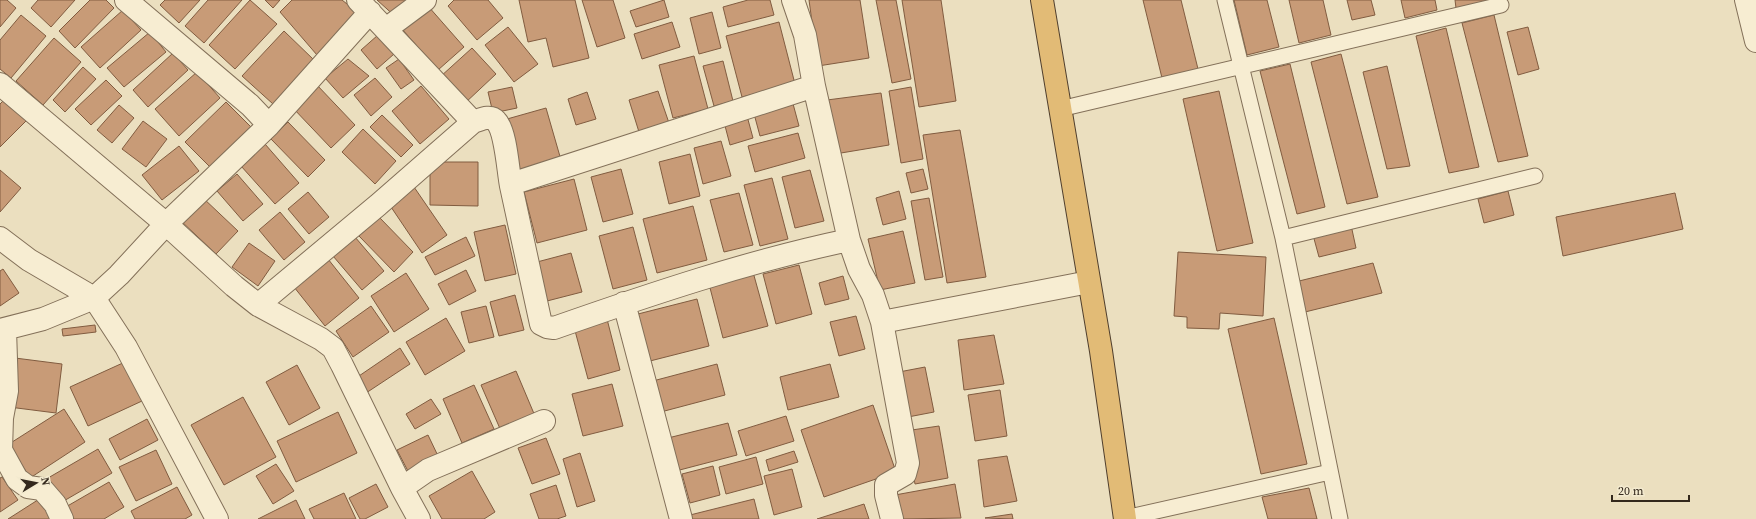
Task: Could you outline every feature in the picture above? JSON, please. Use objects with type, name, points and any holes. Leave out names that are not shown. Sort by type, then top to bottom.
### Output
[{"type":"highway","points":[[1042,0],[1089,282],[1125,518]]},
{"type":"street","points":[[126,0],[250,105],[269,125]]},
{"type":"street","points":[[386,29],[425,0]]},
{"type":"street","points":[[793,0],[805,35],[814,86],[849,240],[859,269],[873,295],[882,322],[908,464],[905,474],[886,485],[886,495],[892,519]]},
{"type":"street","points":[[1746,0],[1756,41]]},
{"type":"street","points":[[62,519],[55,504],[42,489],[28,487],[17,479],[1,450],[2,418],[7,390],[3,330],[43,319],[94,298],[119,275],[166,224],[269,125],[364,6],[473,122]]},
{"type":"street","points":[[0,84],[166,224],[234,286],[258,305],[321,339],[332,348],[342,365],[402,488],[419,519]]},
{"type":"street","points":[[511,184],[814,86]]},
{"type":"street","points":[[258,305],[378,205],[473,122],[488,117],[493,118],[497,122],[505,148],[511,184],[541,324],[547,328],[554,328],[624,303],[797,251],[849,240]]},
{"type":"street","points":[[0,238],[29,260],[94,298],[126,347],[217,519]]},
{"type":"street","points":[[882,322],[1089,282]]},
{"type":"street","points":[[624,303],[682,519]]},
{"type":"street","points":[[402,488],[428,470],[544,422]]},
{"type":"lane","points":[[1225,0],[1283,238],[1340,519]]},
{"type":"lane","points":[[1060,109],[1500,5]]},
{"type":"lane","points":[[1283,238],[1534,176]]},
{"type":"lane","points":[[1125,518],[1330,472]]},
{"type":"building","points":[[0,0],[7,0],[16,8],[0,27]]},
{"type":"building","points":[[38,0],[75,0],[51,27],[31,8]]},
{"type":"building","points":[[90,0],[106,0],[114,8],[75,48],[59,31]]},
{"type":"building","points":[[165,0],[200,0],[179,23],[160,5]]},
{"type":"building","points":[[208,0],[242,0],[204,43],[185,26]]},
{"type":"building","points":[[250,0],[277,24],[235,69],[209,45]]},
{"type":"building","points":[[265,0],[280,0],[273,8]]},
{"type":"building","points":[[292,0],[342,0],[362,16],[317,55],[280,12]]},
{"type":"building","points":[[377,0],[413,0],[397,18]]},
{"type":"building","points":[[454,0],[488,0],[503,18],[477,40],[448,6]]},
{"type":"building","points":[[519,0],[575,0],[589,58],[553,67],[546,38],[528,42]]},
{"type":"building","points":[[582,0],[613,0],[625,38],[597,47]]},
{"type":"building","points":[[664,0],[669,17],[636,27],[630,11]]},
{"type":"building","points":[[748,0],[770,0],[774,15],[728,27],[723,7]]},
{"type":"building","points":[[809,0],[860,0],[869,58],[818,66]]},
{"type":"building","points":[[876,0],[896,0],[911,79],[892,83]]},
{"type":"building","points":[[902,0],[941,0],[956,101],[919,107]]},
{"type":"building","points":[[1143,0],[1181,0],[1198,69],[1162,78]]},
{"type":"building","points":[[1234,0],[1267,0],[1279,47],[1247,55]]},
{"type":"building","points":[[1289,0],[1323,0],[1331,35],[1299,43]]},
{"type":"building","points":[[1347,0],[1371,0],[1375,15],[1352,20]]},
{"type":"building","points":[[1401,0],[1435,0],[1437,10],[1405,18]]},
{"type":"building","points":[[1455,0],[1486,0],[1487,2],[1456,8]]},
{"type":"building","points":[[428,6],[464,47],[438,70],[402,29]]},
{"type":"building","points":[[123,10],[141,30],[100,68],[81,47]]},
{"type":"building","points":[[712,12],[721,48],[699,54],[690,18]]},
{"type":"building","points":[[21,15],[46,36],[11,78],[0,69],[0,40]]},
{"type":"building","points":[[1494,15],[1528,156],[1498,162],[1462,23]]},
{"type":"building","points":[[672,22],[680,47],[642,59],[634,34]]},
{"type":"building","points":[[779,22],[795,84],[742,97],[726,36]]},
{"type":"building","points":[[508,27],[538,64],[514,82],[485,45]]},
{"type":"building","points":[[1528,27],[1539,69],[1518,75],[1507,32]]},
{"type":"building","points":[[1446,28],[1479,167],[1449,173],[1416,36]]},
{"type":"building","points":[[284,31],[314,60],[273,104],[242,76]]},
{"type":"building","points":[[150,32],[166,52],[124,87],[107,68]]},
{"type":"building","points":[[378,35],[394,54],[377,69],[361,50]]},
{"type":"building","points":[[54,38],[81,62],[43,105],[16,81]]},
{"type":"building","points":[[472,48],[496,74],[464,104],[440,77]]},
{"type":"building","points":[[173,53],[188,70],[148,107],[133,90]]},
{"type":"building","points":[[1341,54],[1378,197],[1347,204],[1311,62]]},
{"type":"building","points":[[694,56],[708,109],[673,118],[659,65]]},
{"type":"building","points":[[348,59],[369,76],[343,98],[325,78]]},
{"type":"building","points":[[399,59],[414,80],[401,89],[386,68]]},
{"type":"building","points":[[723,61],[733,101],[714,106],[703,66]]},
{"type":"building","points":[[1290,64],[1325,207],[1297,214],[1260,71]]},
{"type":"building","points":[[1387,66],[1410,166],[1387,169],[1363,72]]},
{"type":"building","points":[[83,67],[96,79],[65,112],[53,100]]},
{"type":"building","points":[[197,72],[220,98],[179,136],[155,109]]},
{"type":"building","points":[[375,78],[392,97],[371,116],[354,95]]},
{"type":"building","points":[[106,80],[122,96],[91,125],[75,109]]},
{"type":"building","points":[[316,84],[355,125],[331,148],[292,107]]},
{"type":"building","points":[[421,86],[449,119],[420,144],[392,111]]},
{"type":"building","points":[[512,87],[517,108],[493,113],[488,92]]},
{"type":"building","points":[[911,87],[923,159],[901,163],[889,91]]},
{"type":"building","points":[[658,91],[669,123],[639,132],[629,100]]},
{"type":"building","points":[[1219,91],[1253,243],[1217,251],[1183,99]]},
{"type":"building","points":[[587,92],[596,119],[576,125],[568,99]]},
{"type":"building","points":[[881,93],[889,145],[835,154],[827,100]]},
{"type":"building","points":[[6,98],[28,119],[0,147],[0,104]]},
{"type":"building","points":[[792,100],[799,126],[760,136],[753,110]]},
{"type":"building","points":[[226,102],[251,127],[210,167],[185,142]]},
{"type":"building","points":[[119,105],[134,118],[112,143],[97,130]]},
{"type":"building","points":[[546,108],[561,160],[515,174],[500,121]]},
{"type":"building","points":[[382,115],[413,145],[401,157],[370,127]]},
{"type":"building","points":[[747,116],[753,138],[730,145],[724,122]]},
{"type":"building","points":[[143,121],[167,139],[146,167],[122,149]]},
{"type":"building","points":[[288,122],[325,160],[308,177],[271,139]]},
{"type":"building","points":[[363,129],[396,161],[375,184],[342,152]]},
{"type":"building","points":[[960,130],[986,277],[947,283],[923,135]]},
{"type":"building","points":[[798,133],[805,158],[755,172],[748,146]]},
{"type":"building","points":[[721,141],[731,176],[703,184],[694,148]]},
{"type":"building","points":[[265,144],[299,183],[275,204],[241,166]]},
{"type":"building","points":[[179,146],[199,171],[162,200],[142,175]]},
{"type":"building","points":[[690,154],[700,196],[669,204],[659,162]]},
{"type":"building","points":[[430,162],[478,162],[478,206],[430,205]]},
{"type":"building","points":[[621,169],[633,214],[603,222],[591,177]]},
{"type":"building","points":[[923,169],[928,189],[911,193],[906,173]]},
{"type":"building","points":[[0,170],[21,188],[0,212]]},
{"type":"building","points":[[810,170],[824,221],[795,228],[782,177]]},
{"type":"building","points":[[237,174],[263,204],[243,221],[217,191]]},
{"type":"building","points":[[772,178],[788,239],[760,246],[744,185]]},
{"type":"building","points":[[574,179],[587,230],[537,243],[524,192]]},
{"type":"building","points":[[414,187],[447,235],[422,253],[389,204]]},
{"type":"building","points":[[899,191],[906,219],[883,225],[876,198]]},
{"type":"building","points":[[1508,191],[1514,215],[1484,223],[1478,199]]},
{"type":"building","points":[[308,192],[329,217],[309,234],[288,209]]},
{"type":"building","points":[[739,193],[753,245],[724,252],[710,200]]},
{"type":"building","points":[[1675,193],[1683,229],[1563,256],[1556,217]]},
{"type":"building","points":[[202,197],[238,231],[216,254],[180,220]]},
{"type":"building","points":[[929,198],[943,277],[925,280],[911,201]]},
{"type":"building","points":[[693,206],[707,260],[657,273],[643,219]]},
{"type":"building","points":[[280,212],[305,242],[284,260],[259,230]]},
{"type":"building","points":[[379,217],[413,252],[394,272],[359,236]]},
{"type":"building","points":[[505,225],[516,274],[485,281],[474,232]]},
{"type":"building","points":[[1351,225],[1356,248],[1319,257],[1313,235]]},
{"type":"building","points":[[633,227],[647,280],[613,289],[599,236]]},
{"type":"building","points":[[903,231],[915,283],[880,290],[868,239]]},
{"type":"building","points":[[355,237],[384,271],[362,290],[333,256]]},
{"type":"building","points":[[466,237],[475,256],[435,275],[425,257]]},
{"type":"building","points":[[249,243],[275,261],[258,286],[232,267]]},
{"type":"building","points":[[1178,252],[1266,257],[1263,316],[1220,313],[1219,329],[1187,328],[1187,317],[1174,316]]},
{"type":"building","points":[[571,253],[582,292],[547,301],[537,262]]},
{"type":"building","points":[[328,259],[359,298],[325,326],[294,287]]},
{"type":"building","points":[[1373,263],[1382,293],[1305,312],[1299,281]]},
{"type":"building","points":[[799,265],[812,314],[776,324],[763,274]]},
{"type":"building","points":[[3,269],[19,293],[0,306],[0,271]]},
{"type":"building","points":[[466,270],[476,291],[449,305],[438,284]]},
{"type":"building","points":[[753,272],[768,326],[723,338],[709,284]]},
{"type":"building","points":[[406,273],[429,309],[394,332],[371,296]]},
{"type":"building","points":[[843,276],[849,299],[825,305],[819,283]]},
{"type":"building","points":[[515,295],[524,330],[499,336],[490,302]]},
{"type":"building","points":[[697,299],[709,346],[650,361],[638,314]]},
{"type":"building","points":[[371,306],[389,332],[353,357],[336,331]]},
{"type":"building","points":[[486,306],[494,337],[469,343],[461,312]]},
{"type":"building","points":[[856,316],[865,349],[839,356],[830,322]]},
{"type":"building","points":[[446,318],[465,351],[425,375],[406,342]]},
{"type":"building","points":[[1274,318],[1307,464],[1261,474],[1228,329]]},
{"type":"building","points":[[607,319],[620,370],[588,379],[574,327]]},
{"type":"building","points":[[95,325],[96,332],[63,336],[62,329]]},
{"type":"building","points":[[994,335],[1004,384],[964,390],[958,340]]},
{"type":"building","points":[[400,348],[410,364],[366,393],[356,378]]},
{"type":"building","points":[[15,358],[62,364],[56,413],[9,407]]},
{"type":"building","points":[[125,362],[142,401],[88,426],[70,387]]},
{"type":"building","points":[[717,364],[725,395],[657,413],[649,382]]},
{"type":"building","points":[[830,364],[839,397],[788,410],[780,377]]},
{"type":"building","points":[[297,365],[320,408],[289,425],[266,382]]},
{"type":"building","points":[[925,367],[934,412],[908,417],[899,372]]},
{"type":"building","points":[[516,371],[535,416],[501,431],[481,385]]},
{"type":"building","points":[[612,384],[623,426],[583,436],[572,394]]},
{"type":"building","points":[[474,385],[494,429],[462,443],[443,399]]},
{"type":"building","points":[[1000,390],[1007,436],[975,441],[968,395]]},
{"type":"building","points":[[243,397],[276,457],[224,485],[191,425]]},
{"type":"building","points":[[431,399],[441,414],[415,429],[406,414]]},
{"type":"building","points":[[873,405],[896,472],[824,497],[801,430]]},
{"type":"building","points":[[64,409],[85,442],[30,478],[9,444]]},
{"type":"building","points":[[338,412],[357,453],[296,482],[277,441]]},
{"type":"building","points":[[786,416],[794,441],[746,456],[738,431]]},
{"type":"building","points":[[147,419],[158,440],[120,460],[109,439]]},
{"type":"building","points":[[728,423],[737,455],[672,472],[664,439]]},
{"type":"building","points":[[939,426],[948,478],[915,484],[905,431]]},
{"type":"building","points":[[428,435],[439,458],[409,473],[397,450]]},
{"type":"building","points":[[546,438],[560,474],[532,484],[518,448]]},
{"type":"building","points":[[98,449],[112,473],[62,502],[48,478]]},
{"type":"building","points":[[156,450],[172,484],[136,501],[119,467]]},
{"type":"building","points":[[794,451],[798,462],[769,471],[766,460]]},
{"type":"building","points":[[580,453],[595,501],[577,507],[563,459]]},
{"type":"building","points":[[1007,456],[1017,501],[984,507],[978,460]]},
{"type":"building","points":[[756,457],[763,484],[726,494],[719,467]]},
{"type":"building","points":[[276,464],[294,491],[273,504],[256,476]]},
{"type":"building","points":[[713,466],[720,495],[690,503],[682,474]]},
{"type":"building","points":[[792,469],[802,507],[774,515],[764,476]]},
{"type":"building","points":[[472,471],[495,512],[484,519],[442,519],[429,496]]},
{"type":"building","points":[[2,477],[18,500],[0,512],[0,478]]},
{"type":"building","points":[[109,482],[124,507],[104,519],[70,519],[64,508]]},
{"type":"building","points":[[376,484],[388,507],[365,519],[360,519],[349,498]]},
{"type":"building","points":[[955,484],[961,518],[900,519],[895,495]]},
{"type":"building","points":[[556,485],[566,516],[557,519],[539,519],[530,494]]},
{"type":"building","points":[[177,487],[192,515],[185,519],[135,519],[131,511]]},
{"type":"building","points":[[1309,488],[1317,519],[1268,519],[1262,497]]},
{"type":"building","points":[[344,493],[356,519],[314,519],[309,509]]},
{"type":"building","points":[[44,496],[58,519],[8,519]]},
{"type":"building","points":[[754,499],[759,519],[683,519],[682,517]]},
{"type":"building","points":[[296,500],[305,519],[258,519]]},
{"type":"building","points":[[864,504],[869,519],[817,519]]},
{"type":"building","points":[[1012,514],[1013,519],[985,518]]}]
